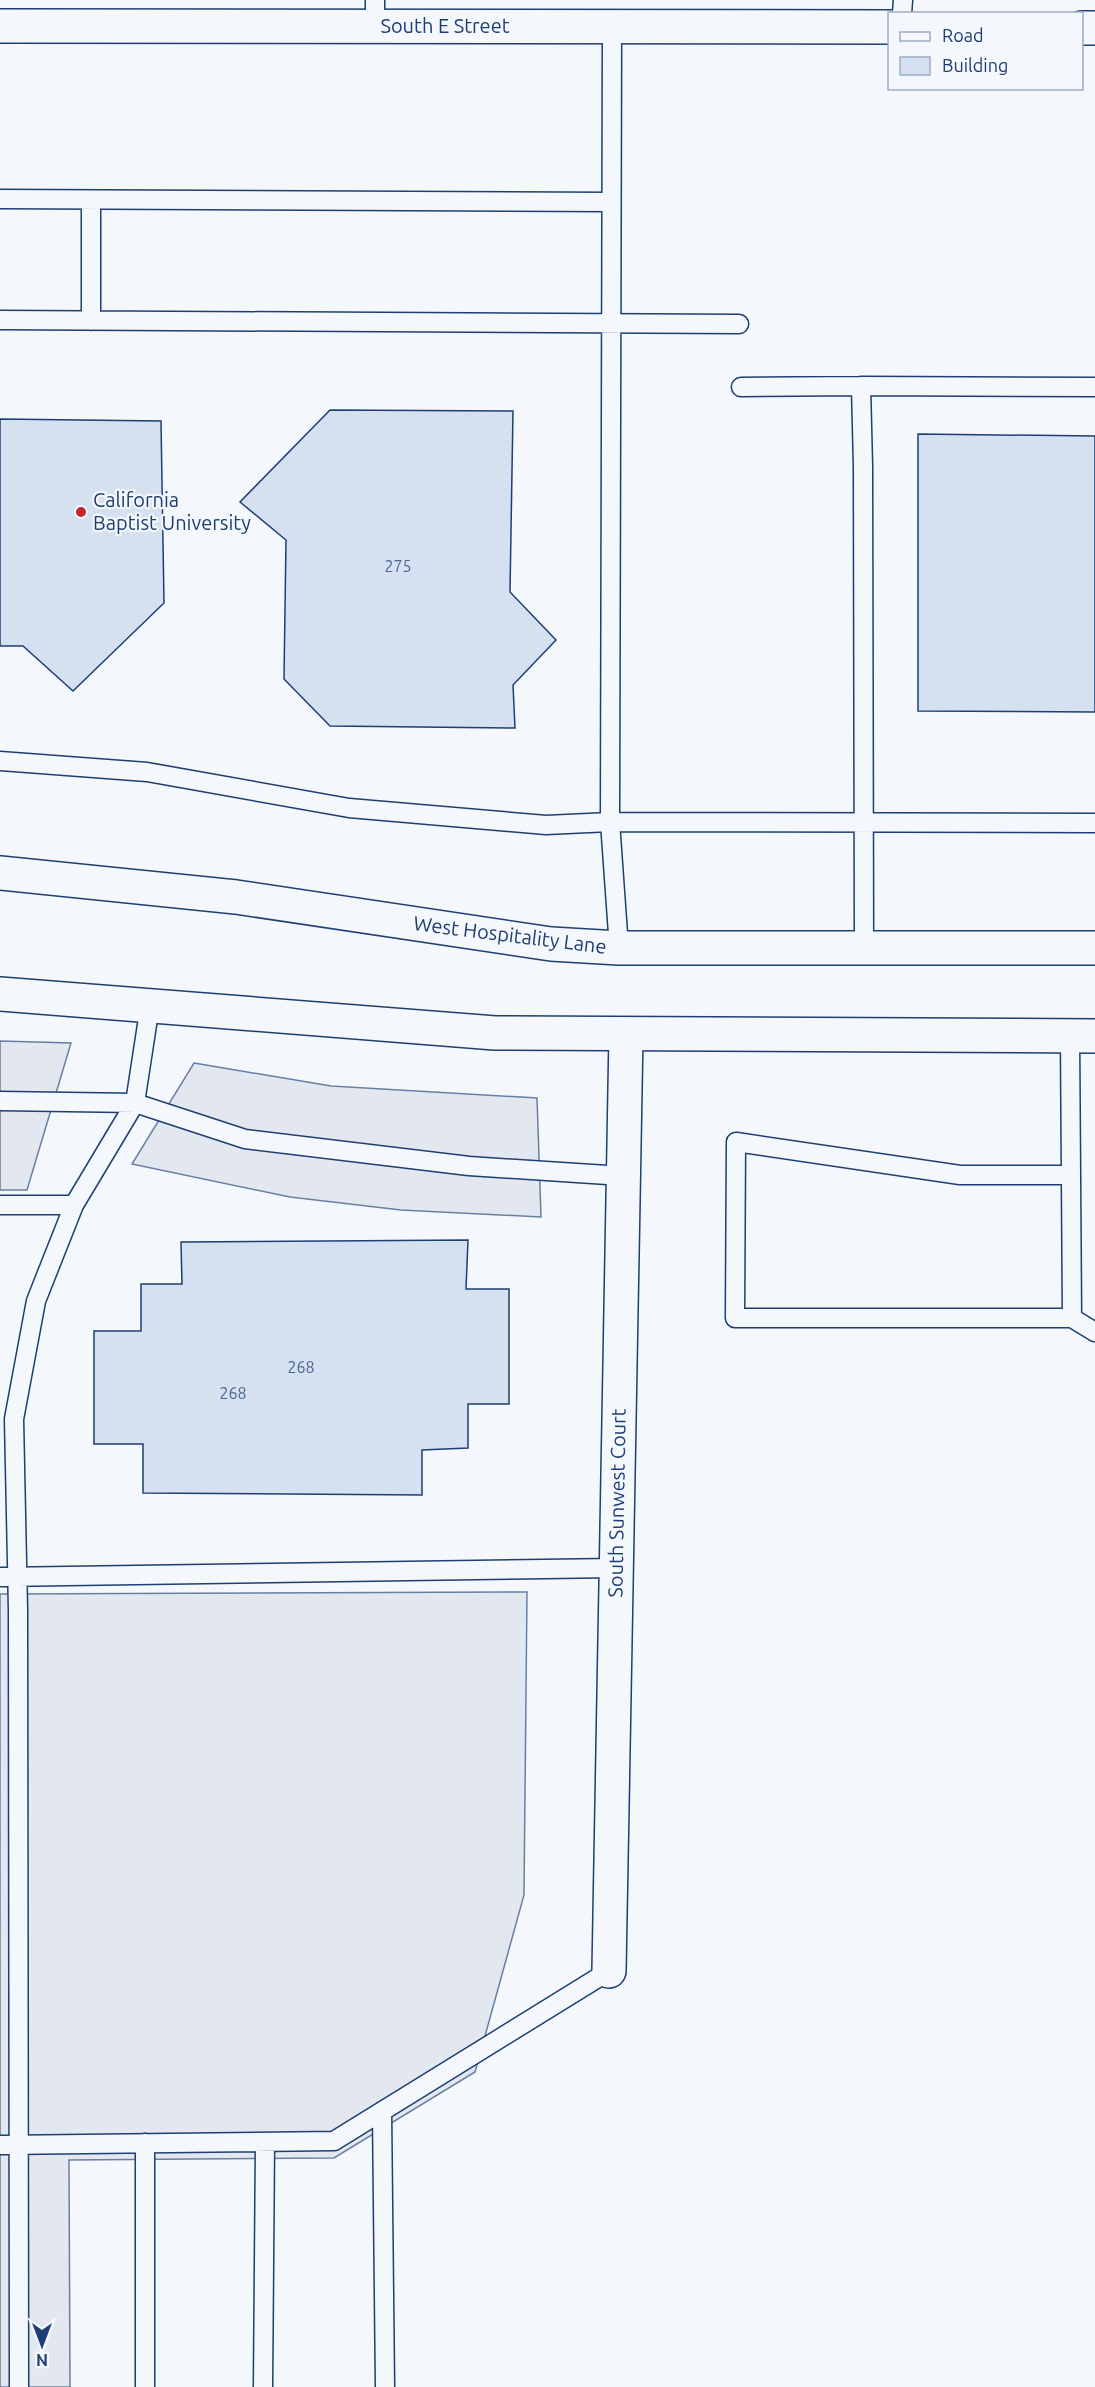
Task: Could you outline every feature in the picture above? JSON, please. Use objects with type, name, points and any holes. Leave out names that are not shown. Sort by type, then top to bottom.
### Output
[{"type":"main road","name":"South E Street","points":[[0,26],[375,13],[612,27],[888,27]]},
{"type":"main road","name":"West Hospitality Lane","points":[[0,873],[236,897],[551,944],[619,948],[1095,948]]},
{"type":"main road","points":[[0,994],[495,1033],[1082,1036]]},
{"type":"main road","name":"South Sunwest Court","points":[[609,1971],[626,1034]]},
{"type":"lane","points":[[612,27],[610,822],[619,948]]},
{"type":"lane","points":[[0,199],[611,202]]},
{"type":"lane","points":[[91,200],[91,321]]},
{"type":"lane","points":[[0,320],[739,324]]},
{"type":"lane","points":[[861,386],[864,948]]},
{"type":"lane","points":[[741,387],[1095,387]]},
{"type":"lane","points":[[0,761],[147,772],[349,808],[546,825],[610,822],[863,821],[1095,823]]},
{"type":"lane","points":[[19,2387],[9,2145],[8,1577],[14,1419],[36,1301],[74,1205],[135,1103],[150,1005]]},
{"type":"lane","points":[[1072,1318],[1071,1175],[1082,1036]]},
{"type":"lane","points":[[0,1101],[135,1103],[245,1139],[469,1166],[623,1176]]},
{"type":"lane","points":[[1071,1175],[960,1175],[736,1142],[735,1318],[1072,1318],[1095,1332]]},
{"type":"lane","points":[[0,1205],[74,1205]]},
{"type":"lane","points":[[8,1577],[616,1568]]},
{"type":"lane","points":[[9,2145],[334,2141],[609,1971]]},
{"type":"lane","points":[[382,2111],[385,2387]]},
{"type":"lane","points":[[263,2387],[265,2142]]},
{"type":"lane","points":[[145,2143],[145,2387]]},
{"type":"shaded area","points":[[0,1041],[71,1043],[27,1190],[0,1190]]},
{"type":"shaded area","points":[[194,1063],[331,1086],[537,1098],[541,1217],[401,1210],[290,1197],[132,1164]]},
{"type":"shaded area","points":[[527,1592],[524,1895],[475,2072],[334,2158],[69,2160],[70,2387],[0,2387],[0,1594]]},
{"type":"building","points":[[330,410],[513,411],[510,592],[556,640],[513,685],[515,728],[330,726],[284,679],[286,540],[240,502]]},
{"type":"building","name":"California Baptist University","points":[[0,419],[161,421],[164,603],[73,691],[23,646],[0,646]]},
{"type":"building","points":[[918,434],[1095,436],[1095,712],[918,711]]},
{"type":"building","points":[[468,1240],[466,1289],[509,1289],[509,1404],[468,1404],[468,1448],[422,1450],[422,1495],[143,1493],[143,1444],[94,1444],[94,1331],[141,1331],[141,1284],[182,1284],[181,1242]]},
{"type":"place","name":"California Baptist University","points":[[81,512]]}]
